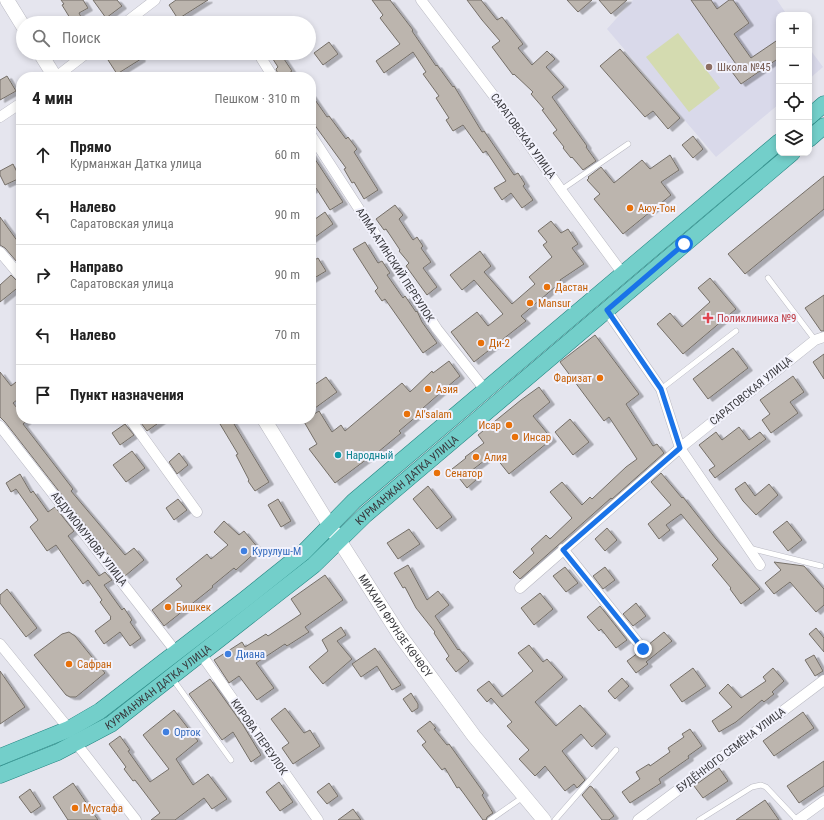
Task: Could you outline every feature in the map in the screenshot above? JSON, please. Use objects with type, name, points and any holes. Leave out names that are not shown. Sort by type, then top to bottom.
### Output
[{"type":"main road","points":[[7,0],[17,16]]},
{"type":"main road","points":[[45,60],[53,72]]},
{"type":"main road","points":[[812,114],[824,104]]},
{"type":"main road","points":[[812,136],[824,126]]},
{"type":"main road","name":"КУРМАНЖАН ДАТКА УЛИЦА","points":[[0,775],[43,758],[72,736],[100,711],[177,653],[304,552],[354,501],[776,145]]},
{"type":"main road","name":"КУРМАНЖАН ДАТКА УЛИЦА","points":[[0,757],[111,724],[314,566],[365,515],[788,156]]},
{"type":"main road","name":"МИХАИЛ ФРУНЗЕ КӨЧӨСҮ","points":[[267,424],[339,541],[400,634],[474,736],[544,820]]},
{"type":"street","points":[[134,16],[155,0]]},
{"type":"street","name":"САРАТОВСКАЯ УЛИЦА","points":[[421,0],[506,112],[623,274]]},
{"type":"street","points":[[62,72],[78,60]]},
{"type":"street","points":[[262,60],[270,72]]},
{"type":"street","points":[[0,118],[16,107]]},
{"type":"street","name":"АЛМА-АТИНСКИЙ ПЕРЕУЛОК","points":[[316,143],[437,329],[486,391]]},
{"type":"street","points":[[0,252],[16,271]]},
{"type":"street","points":[[607,310],[661,389],[680,448],[760,565]]},
{"type":"street","name":"САРАТОВСКАЯ УЛИЦА","points":[[520,588],[680,448],[820,339]]},
{"type":"street","points":[[134,424],[197,512]]},
{"type":"street","name":"АБДУМОМУНОВА УЛИЦА","points":[[0,426],[177,653]]},
{"type":"street","points":[[563,550],[643,649]]},
{"type":"street","points":[[0,644],[136,820]]},
{"type":"street","name":"КИРОВА ПЕРЕУЛОК","points":[[201,654],[318,820]]},
{"type":"street","name":"БУДЁННОГО СЕМЁНА УЛИЦА","points":[[638,820],[824,680]]},
{"type":"street","points":[[797,820],[824,801]]},
{"type":"lane","points":[[561,190],[628,144]]},
{"type":"lane","points":[[768,278],[820,339]]},
{"type":"lane","points":[[661,389],[736,331]]},
{"type":"lane","points":[[748,548],[821,566]]},
{"type":"lane","points":[[171,677],[231,760]]},
{"type":"lane","points":[[555,820],[616,750]]},
{"type":"lane","points":[[699,820],[752,787],[761,785],[766,787],[797,820]]},
{"type":"lane","points":[[490,820],[524,796]]},
{"type":"shaded area","name":"Школа №45","points":[[633,0],[777,0],[785,12],[776,12],[776,107],[716,157],[607,29]]},
{"type":"shaded area","points":[[812,52],[823,67],[812,76]]},
{"type":"green space","points":[[678,33],[720,88],[689,112],[646,57]]},
{"type":"building","points":[[61,0],[83,0],[88,8],[79,13],[80,16],[69,16],[62,5],[64,4]]},
{"type":"building","points":[[93,0],[117,0],[122,6],[109,16],[105,16]]},
{"type":"building","points":[[176,0],[208,0],[183,16],[176,16],[169,5]]},
{"type":"building","points":[[372,0],[390,0],[413,30],[412,31],[436,66],[437,65],[453,87],[454,86],[482,132],[484,131],[514,175],[518,173],[525,184],[523,186],[533,200],[522,208],[511,193],[502,200],[494,188],[506,181],[486,151],[483,153],[463,125],[453,131],[446,120],[449,118],[436,98],[439,96],[423,74],[426,72],[413,52],[384,73],[376,61],[400,44],[380,18],[383,15]]},
{"type":"building","points":[[467,0],[481,0],[497,20],[502,17],[523,44],[518,48],[532,65],[547,51],[555,59],[546,67],[564,87],[552,97],[596,161],[583,170],[572,157],[571,158],[553,133],[557,130],[542,110],[544,109],[531,94],[533,92],[514,74],[513,75],[492,47],[500,41]]},
{"type":"building","points":[[567,0],[592,0],[578,12]]},
{"type":"building","points":[[599,0],[627,0],[611,14]]},
{"type":"building","points":[[691,0],[711,0],[717,9],[729,0],[733,0],[749,23],[734,34],[751,58],[776,41],[776,60],[741,84],[732,72],[738,67]]},
{"type":"building","points":[[329,42],[338,54],[323,65],[316,56],[316,52]]},
{"type":"building","points":[[620,49],[680,118],[668,129],[653,111],[645,117],[600,66]]},
{"type":"building","points":[[108,60],[139,60],[120,72],[116,72]]},
{"type":"building","points":[[274,60],[285,60],[292,71],[277,72],[276,69],[278,67]]},
{"type":"building","points":[[7,76],[16,91],[0,100],[0,80]]},
{"type":"building","points":[[316,101],[327,117],[329,116],[346,139],[348,137],[357,149],[354,152],[378,190],[364,199],[354,182],[352,183],[344,169],[346,168],[316,127]]},
{"type":"building","points":[[693,136],[703,149],[693,158],[682,145]]},
{"type":"building","points":[[670,155],[679,170],[661,182],[671,195],[623,234],[594,199],[600,194],[587,180],[589,178],[588,177],[601,167],[614,183],[642,160],[650,169]]},
{"type":"building","points":[[316,161],[343,202],[330,210],[316,188]]},
{"type":"building","points":[[13,164],[16,170],[16,180],[5,185],[0,175],[0,171]]},
{"type":"building","points":[[824,176],[824,209],[745,274],[728,254]]},
{"type":"building","points":[[395,205],[403,215],[399,219],[413,240],[417,237],[423,246],[421,248],[431,262],[423,268],[437,287],[427,295],[406,266],[409,263],[399,251],[400,250],[386,229],[384,230],[376,219]]},
{"type":"building","points":[[325,212],[333,224],[316,236],[316,218]]},
{"type":"building","points":[[0,217],[16,239],[16,261],[5,248],[0,245]]},
{"type":"building","points":[[551,221],[561,233],[568,229],[578,244],[572,248],[584,264],[560,280],[561,282],[521,316],[526,321],[474,362],[451,332],[477,312],[488,326],[503,314],[474,280],[462,290],[450,275],[480,251],[491,266],[484,272],[512,304],[535,284],[529,277],[552,257],[543,245],[547,242],[538,231]]},
{"type":"building","points":[[365,242],[378,263],[382,261],[390,273],[387,275],[403,298],[405,296],[416,312],[417,311],[422,322],[437,343],[423,353],[385,299],[382,301],[375,291],[378,288],[353,249]]},
{"type":"building","points":[[318,258],[326,271],[316,277],[316,259]]},
{"type":"building","points":[[11,275],[16,280],[16,289],[0,302],[0,285]]},
{"type":"building","name":"Поликлиника №9","points":[[710,278],[736,309],[683,354],[657,324],[670,313],[682,327],[710,302],[698,288]]},
{"type":"building","points":[[824,295],[824,331],[821,331],[805,308]]},
{"type":"building","points":[[595,335],[639,394],[626,404],[653,446],[657,444],[664,453],[520,579],[513,572],[534,553],[531,549],[546,535],[550,539],[572,518],[550,492],[562,482],[582,505],[590,497],[592,499],[626,467],[637,459],[609,417],[604,421],[560,362]]},
{"type":"building","points":[[733,348],[748,368],[708,399],[693,379]]},
{"type":"building","points":[[824,354],[824,379],[813,362]]},
{"type":"building","points":[[449,361],[460,376],[399,431],[401,433],[372,457],[371,456],[335,483],[309,449],[317,444],[305,424],[316,424],[316,413],[319,411],[332,432],[341,425],[345,431],[402,383],[410,392],[432,371],[433,373]]},
{"type":"building","points":[[0,372],[11,386],[16,382],[16,401],[13,403],[16,407],[16,424],[23,424],[73,489],[71,491],[125,555],[134,548],[144,560],[125,576],[0,417]]},
{"type":"building","points":[[793,376],[804,392],[790,402],[798,413],[771,433],[762,420],[770,414],[760,400]]},
{"type":"building","points":[[326,377],[337,392],[316,407],[316,384]]},
{"type":"building","name":"Инсар","points":[[539,387],[550,402],[533,416],[552,439],[509,474],[493,454],[471,471],[477,479],[467,488],[452,469],[484,443],[478,435]]},
{"type":"building","points":[[570,419],[589,442],[573,455],[555,432]]},
{"type":"building","points":[[125,424],[134,435],[120,445],[112,433]]},
{"type":"building","points":[[142,424],[157,424],[147,431]]},
{"type":"building","points":[[220,424],[234,424],[269,482],[255,491],[248,481],[249,480],[236,455],[238,454]]},
{"type":"building","points":[[739,427],[749,440],[760,432],[766,439],[715,478],[709,470],[715,466],[699,445],[716,432],[722,440]]},
{"type":"building","points":[[132,451],[145,468],[126,482],[113,465]]},
{"type":"building","points":[[179,453],[188,465],[177,474],[169,462]]},
{"type":"building","points":[[661,473],[760,589],[741,604],[730,589],[731,588],[712,565],[718,559],[681,514],[666,525],[670,530],[659,539],[648,524],[671,505],[651,482]]},
{"type":"building","points":[[20,474],[31,493],[33,491],[48,512],[55,507],[74,531],[68,536],[99,576],[105,572],[112,580],[104,585],[122,610],[124,608],[132,620],[130,622],[141,638],[130,646],[120,632],[104,644],[95,631],[111,619],[111,617],[100,602],[102,600],[88,580],[83,584],[56,545],[47,551],[30,527],[38,520],[16,489],[11,492],[6,483]]},
{"type":"building","points":[[745,482],[755,496],[769,484],[778,495],[756,515],[743,501],[735,489]]},
{"type":"building","points":[[428,486],[452,517],[437,529],[413,499]]},
{"type":"building","points":[[178,499],[187,510],[174,520],[166,508]]},
{"type":"building","points":[[278,499],[291,521],[281,527],[268,505]]},
{"type":"building","points":[[224,521],[239,535],[244,531],[259,549],[236,570],[234,568],[212,586],[213,587],[164,626],[152,610],[182,586],[176,579],[207,554],[211,559],[228,545],[214,532]]},
{"type":"building","points":[[787,521],[802,540],[788,551],[773,532]]},
{"type":"building","points":[[607,528],[617,540],[605,551],[595,539]]},
{"type":"building","points":[[409,529],[420,544],[398,559],[387,543]]},
{"type":"building","points":[[774,562],[804,566],[824,589],[824,605],[816,612],[790,582],[774,594],[765,583],[781,570]]},
{"type":"building","points":[[408,565],[427,600],[438,591],[449,605],[435,616],[458,650],[459,649],[469,661],[456,672],[446,659],[449,656],[434,633],[435,632],[416,608],[405,587],[403,588],[394,573]]},
{"type":"building","points":[[565,567],[578,583],[566,592],[553,576]]},
{"type":"building","points":[[605,567],[615,580],[603,589],[593,576]]},
{"type":"building","points":[[325,575],[343,600],[305,627],[309,632],[287,646],[285,644],[256,663],[274,688],[257,700],[239,676],[229,683],[214,660],[242,642],[245,647],[266,634],[268,636],[301,614],[291,599]]},
{"type":"building","points":[[7,589],[37,628],[26,637],[0,603],[0,595]]},
{"type":"building","points":[[540,593],[553,609],[534,625],[521,608]]},
{"type":"building","points":[[636,603],[646,616],[633,626],[623,614]]},
{"type":"building","points":[[600,606],[627,640],[616,648],[601,629],[599,631],[587,617]]},
{"type":"building","points":[[341,627],[346,635],[337,641],[352,659],[323,684],[309,667],[328,651],[322,640]]},
{"type":"building","points":[[816,628],[824,638],[824,652],[809,634]]},
{"type":"building","name":"Сафран","points":[[69,632],[75,636],[105,673],[76,697],[66,695],[34,655],[62,634]]},
{"type":"building","points":[[664,632],[672,641],[646,662],[648,664],[636,673],[627,661],[638,653],[641,655],[647,654],[649,651],[648,645]]},
{"type":"building","points":[[529,645],[543,662],[547,659],[563,677],[535,702],[556,726],[580,705],[606,734],[592,747],[581,734],[562,751],[585,780],[577,788],[574,784],[565,791],[545,766],[535,776],[519,759],[529,750],[507,726],[512,722],[491,698],[487,702],[477,690],[489,681],[502,697],[533,671],[518,653]]},
{"type":"building","points":[[375,648],[401,685],[392,690],[377,666],[361,677],[352,664]]},
{"type":"building","points":[[814,655],[823,671],[815,676],[805,660]]},
{"type":"building","points":[[693,668],[706,686],[682,702],[670,685]]},
{"type":"building","points":[[773,668],[784,681],[772,692],[774,694],[764,702],[762,700],[736,722],[719,732],[712,721],[732,707],[719,693],[728,684],[741,698],[766,681],[763,677]]},
{"type":"building","points":[[0,671],[25,707],[0,724]]},
{"type":"building","points":[[622,678],[629,686],[615,699],[608,691]]},
{"type":"building","points":[[210,679],[243,725],[261,755],[251,762],[233,732],[222,740],[189,694]]},
{"type":"building","points":[[411,693],[418,704],[418,708],[412,712],[403,699]]},
{"type":"building","points":[[285,708],[304,733],[310,730],[320,746],[293,764],[282,748],[289,743],[271,719]]},
{"type":"building","points":[[174,710],[198,741],[176,759],[193,785],[208,774],[227,799],[212,809],[204,798],[175,820],[151,820],[160,813],[135,780],[133,781],[124,769],[126,767],[109,744],[120,736],[130,750],[128,751],[150,782],[169,769],[143,735]]},
{"type":"building","points":[[803,712],[814,728],[774,756],[763,741]]},
{"type":"building","points":[[430,721],[436,728],[434,729],[447,745],[449,744],[484,793],[482,795],[493,813],[487,817],[486,820],[483,820],[459,787],[457,788],[445,768],[442,770],[422,745],[426,742],[417,731]]},
{"type":"building","points":[[690,729],[702,746],[688,756],[689,758],[659,779],[661,783],[630,803],[622,792],[640,779],[636,772],[649,764],[650,766],[670,752],[668,748],[684,737],[682,734]]},
{"type":"building","points":[[824,761],[824,786],[799,803],[787,786]]},
{"type":"building","points":[[719,768],[728,781],[703,798],[694,786]]},
{"type":"building","points":[[279,782],[293,802],[280,811],[266,792]]},
{"type":"building","name":"Мустафа","points":[[73,783],[98,820],[68,820],[53,797]]},
{"type":"building","points":[[329,783],[338,796],[327,804],[317,792]]},
{"type":"building","points":[[590,786],[614,816],[609,820],[602,820],[582,795]]},
{"type":"building","points":[[30,789],[41,806],[31,813],[19,797]]},
{"type":"building","points":[[765,800],[779,820],[736,820]]},
{"type":"building","points":[[353,809],[361,820],[338,820]]},
{"type":"place","name":"Школа №45","points":[[709,67]]},
{"type":"place","name":"Аюу-Тон","points":[[630,208]]},
{"type":"place","name":"Дастан","points":[[547,287]]},
{"type":"place","name":"Mansur","points":[[530,303]]},
{"type":"place","name":"Поликлиника №9","points":[[708,318]]},
{"type":"place","name":"Ди-2","points":[[481,343]]},
{"type":"place","name":"Фаризат","points":[[600,378]]},
{"type":"place","name":"Азия","points":[[428,389]]},
{"type":"place","name":"Al'salam","points":[[407,414]]},
{"type":"place","name":"Исар","points":[[509,425]]},
{"type":"place","name":"Инсар","points":[[515,437]]},
{"type":"place","name":"Народный","points":[[338,455]]},
{"type":"place","name":"Алия","points":[[476,457]]},
{"type":"place","name":"Сенатор","points":[[437,473]]},
{"type":"place","name":"Курулуш-М","points":[[244,551]]},
{"type":"place","name":"Бишкек","points":[[168,607]]},
{"type":"place","name":"Диана","points":[[228,654]]},
{"type":"place","name":"Сафран","points":[[69,664]]},
{"type":"place","name":"Орток","points":[[166,732]]},
{"type":"place","name":"Мустафа","points":[[75,808]]},
{"type":"route","points":[[643,649],[563,550],[680,448],[661,389],[607,310],[684,244]]}]
